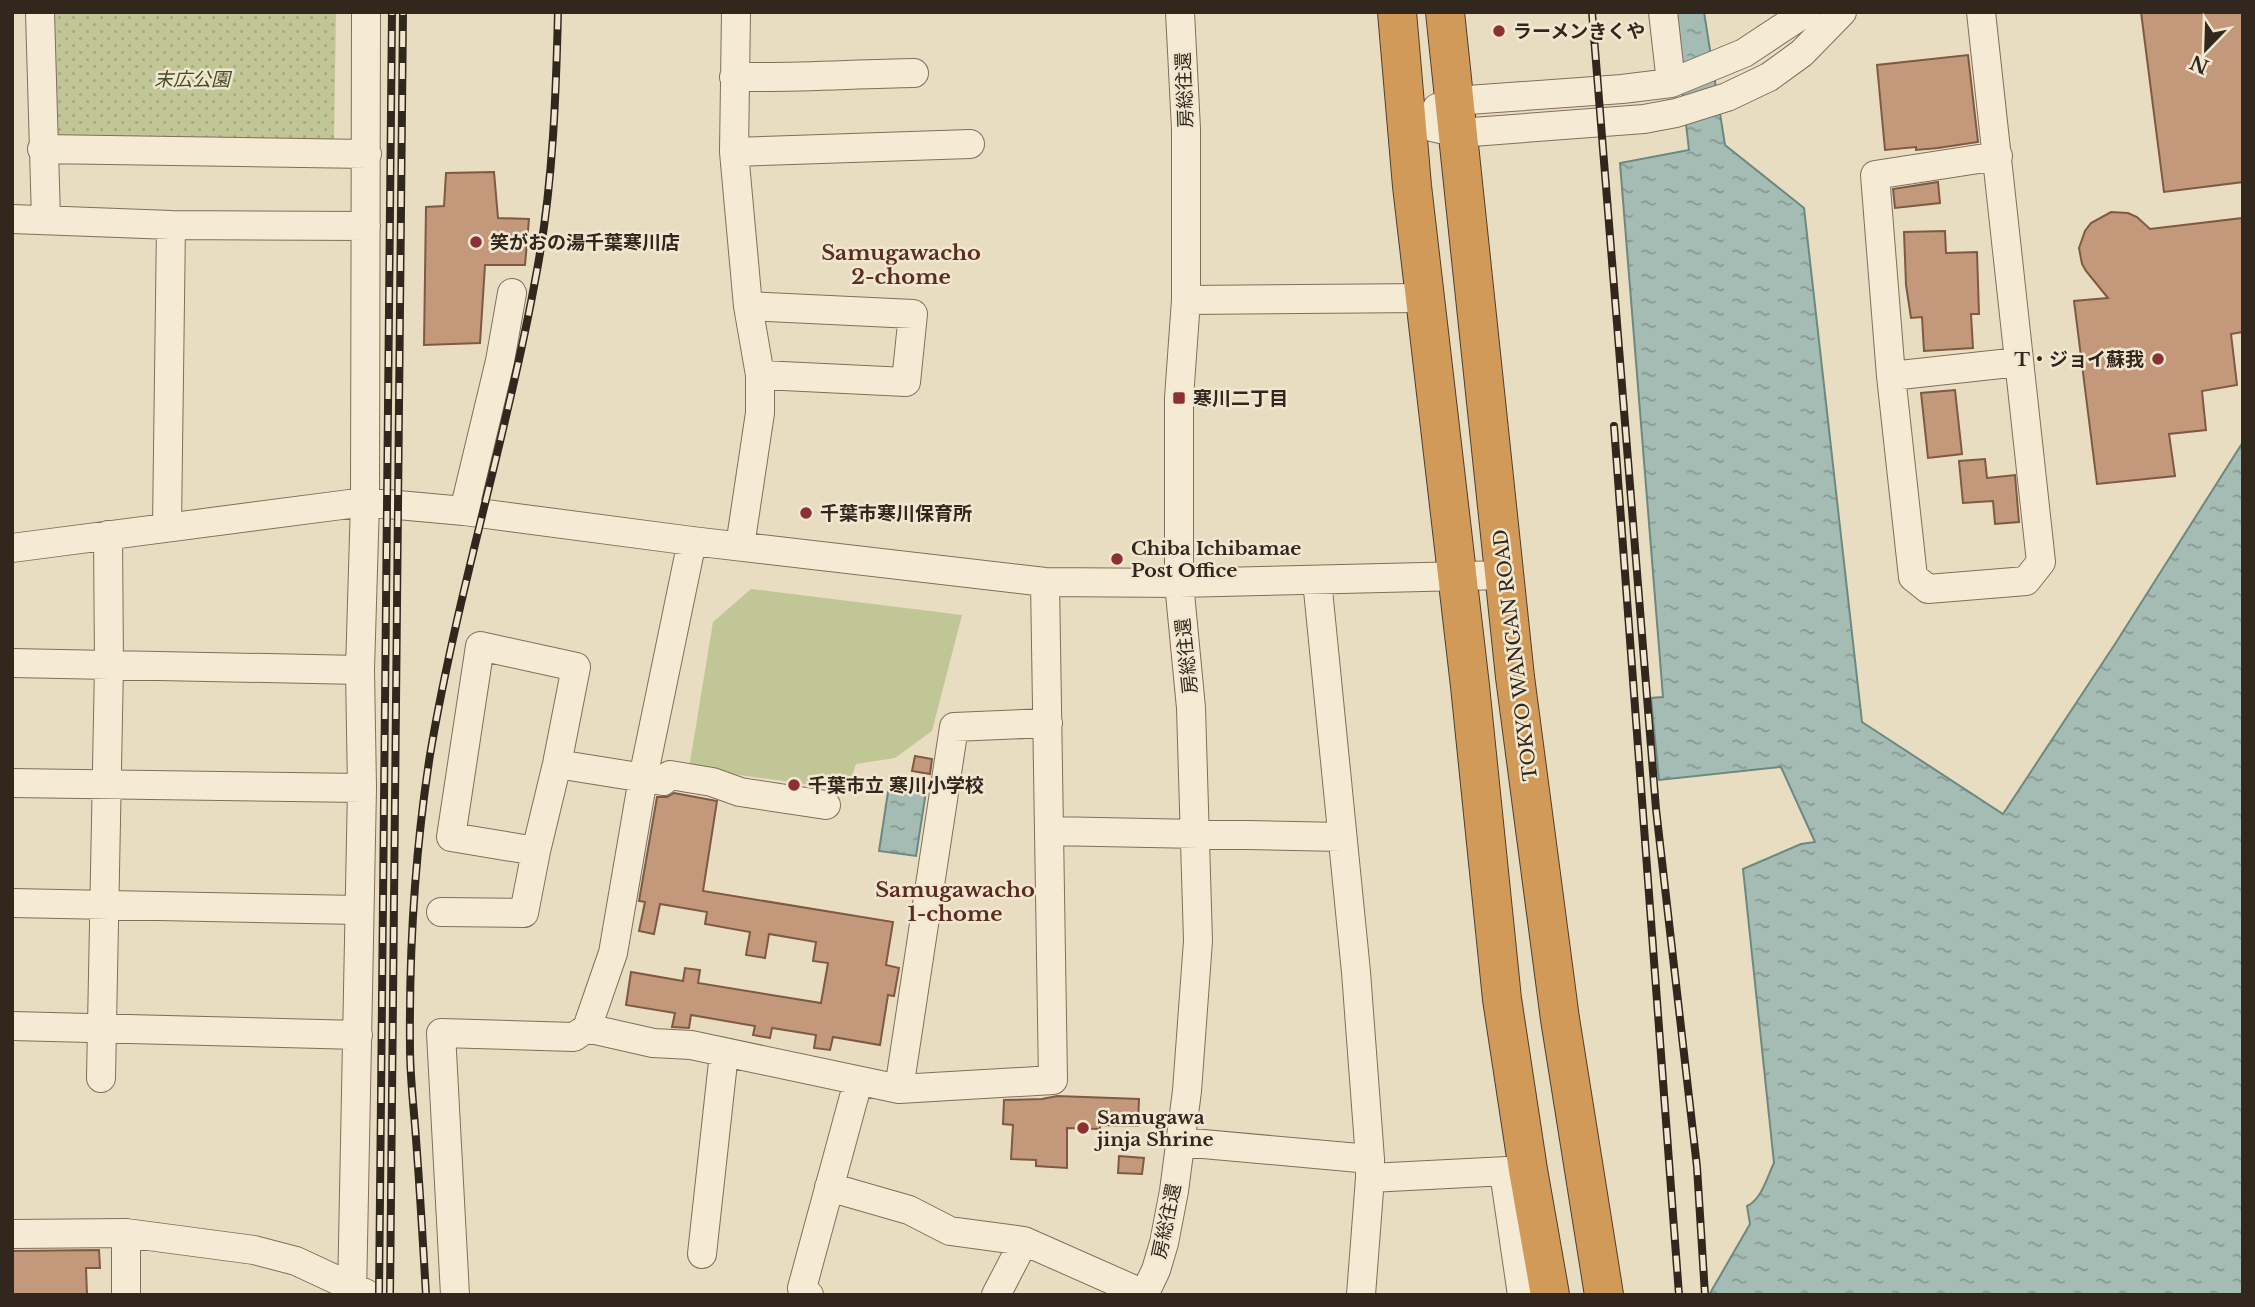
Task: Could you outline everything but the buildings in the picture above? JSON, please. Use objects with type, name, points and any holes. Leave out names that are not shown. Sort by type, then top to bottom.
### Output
[{"type":"highway","points":[[1397,12],[1405,121],[1502,999],[1516,1171],[1550,1295]]},
{"type":"highway","name":"TOKYO WANGAN ROAD","points":[[1445,12],[1515,677],[1560,1019],[1604,1295]]},
{"type":"highway","points":[[1515,677],[1517,842],[1578,1295]]},
{"type":"street","points":[[40,12],[46,219]]},
{"type":"street","points":[[12,1234],[126,1233],[254,1250],[296,1261],[358,1292],[366,12]]},
{"type":"street","points":[[736,12],[734,152],[748,306],[760,375],[760,413],[740,546]]},
{"type":"street","name":"房総往還","points":[[1145,1295],[1164,1244],[1181,1142],[1192,1039],[1198,941],[1191,708],[1179,583],[1179,398],[1186,300],[1186,129],[1181,12]]},
{"type":"street","points":[[1663,12],[1671,83]]},
{"type":"street","points":[[1457,117],[1671,83],[1744,53],[1806,12]]},
{"type":"street","points":[[1405,121],[1457,117],[1644,118],[1676,113],[1727,97],[1769,77],[1822,34],[1842,12]]},
{"type":"street","points":[[1980,12],[1998,156],[2041,562],[2026,582],[1928,589],[1913,577],[1891,376],[1875,175],[1998,156]]},
{"type":"street","points":[[734,76],[798,78],[815,75],[914,73]]},
{"type":"street","points":[[734,152],[970,144]]},
{"type":"street","points":[[43,149],[367,154]]},
{"type":"street","points":[[12,219],[171,225],[366,226]]},
{"type":"street","points":[[167,526],[171,225]]},
{"type":"street","points":[[464,511],[500,361],[512,293]]},
{"type":"street","points":[[1186,300],[1424,298]]},
{"type":"street","points":[[748,306],[913,314],[906,382],[760,375]]},
{"type":"street","points":[[1891,376],[2019,362]]},
{"type":"street","points":[[12,548],[365,502],[464,511],[692,541],[1045,582],[1179,583],[1505,575]]},
{"type":"street","points":[[101,1078],[109,666],[108,534]]},
{"type":"street","points":[[455,1295],[441,1033],[574,1037],[587,1028],[613,953],[643,778],[692,541]]},
{"type":"street","points":[[1317,580],[1356,972],[1370,1169],[1361,1295]]},
{"type":"street","points":[[587,1028],[653,1043],[691,1045],[899,1089],[1053,1080],[1045,582]]},
{"type":"street","points":[[441,912],[524,913],[576,667],[480,646],[451,836],[536,850]]},
{"type":"street","points":[[12,663],[360,670]]},
{"type":"street","points":[[899,1089],[954,727],[1048,723]]},
{"type":"street","points":[[557,764],[663,781],[670,775],[712,782],[740,792],[826,805]]},
{"type":"street","points":[[12,783],[362,788]]},
{"type":"street","points":[[1050,831],[1342,837]]},
{"type":"street","points":[[12,903],[359,910]]},
{"type":"street","points":[[12,1026],[358,1035]]},
{"type":"street","points":[[702,1254],[723,1053]]},
{"type":"street","points":[[809,1295],[802,1288],[858,1082]]},
{"type":"street","points":[[1181,1142],[1370,1169],[1516,1171],[1522,1295]]},
{"type":"street","points":[[829,1187],[909,1210],[950,1231],[1024,1241],[1145,1295]]},
{"type":"street","points":[[126,1233],[126,1295]]},
{"type":"street","points":[[996,1295],[1024,1241]]},
{"type":"green space","name":"末広公園","points":[[48,12],[336,12],[334,141],[58,144]]},
{"type":"green space","points":[[751,589],[962,615],[932,731],[895,758],[856,764],[848,790],[689,768],[713,622]]},
{"type":"water","points":[[1673,12],[1704,12],[1725,145],[1804,208],[1862,722],[2003,814],[2243,442],[2243,1295],[1709,1295],[1750,1224],[1747,1206],[1757,1198],[1774,1163],[1743,869],[1801,844],[1815,842],[1781,767],[1659,780],[1651,698],[1663,697],[1620,163],[1689,150]]},
{"type":"water","points":[[890,779],[927,785],[916,856],[879,851]]},
{"type":"railway","points":[[379,1295],[392,12]]},
{"type":"railway","points":[[390,1295],[403,12]]},
{"type":"railway","points":[[426,1295],[410,1048],[412,938],[420,828],[442,693],[514,383],[539,259],[551,167],[558,12]]},
{"type":"railway","points":[[1592,12],[1656,809],[1697,1167],[1705,1295]]},
{"type":"railway","points":[[1614,426],[1679,1295]]},
{"type":"place","name":"ラーメンきくや","points":[[1499,31]]},
{"type":"place","name":"笑がおの湯千葉寒川店","points":[[476,242]]},
{"type":"place","name":"T・ジョイ蘇我","points":[[2158,359]]},
{"type":"place","name":"寒川二丁目","points":[[1179,398]]},
{"type":"place","name":"千葉市寒川保育所","points":[[806,513]]},
{"type":"place","name":"Chiba Ichibamae Post Office","points":[[1117,559]]},
{"type":"place","name":"千葉市立 寒川小学校","points":[[794,785]]},
{"type":"place","name":"Samugawa jinja Shrine","points":[[1083,1128]]},
{"type":"district","name":"Samugawacho 2-chome","points":[[901,265]]},
{"type":"district","name":"Samugawacho 1-chome","points":[[955,902]]}]
